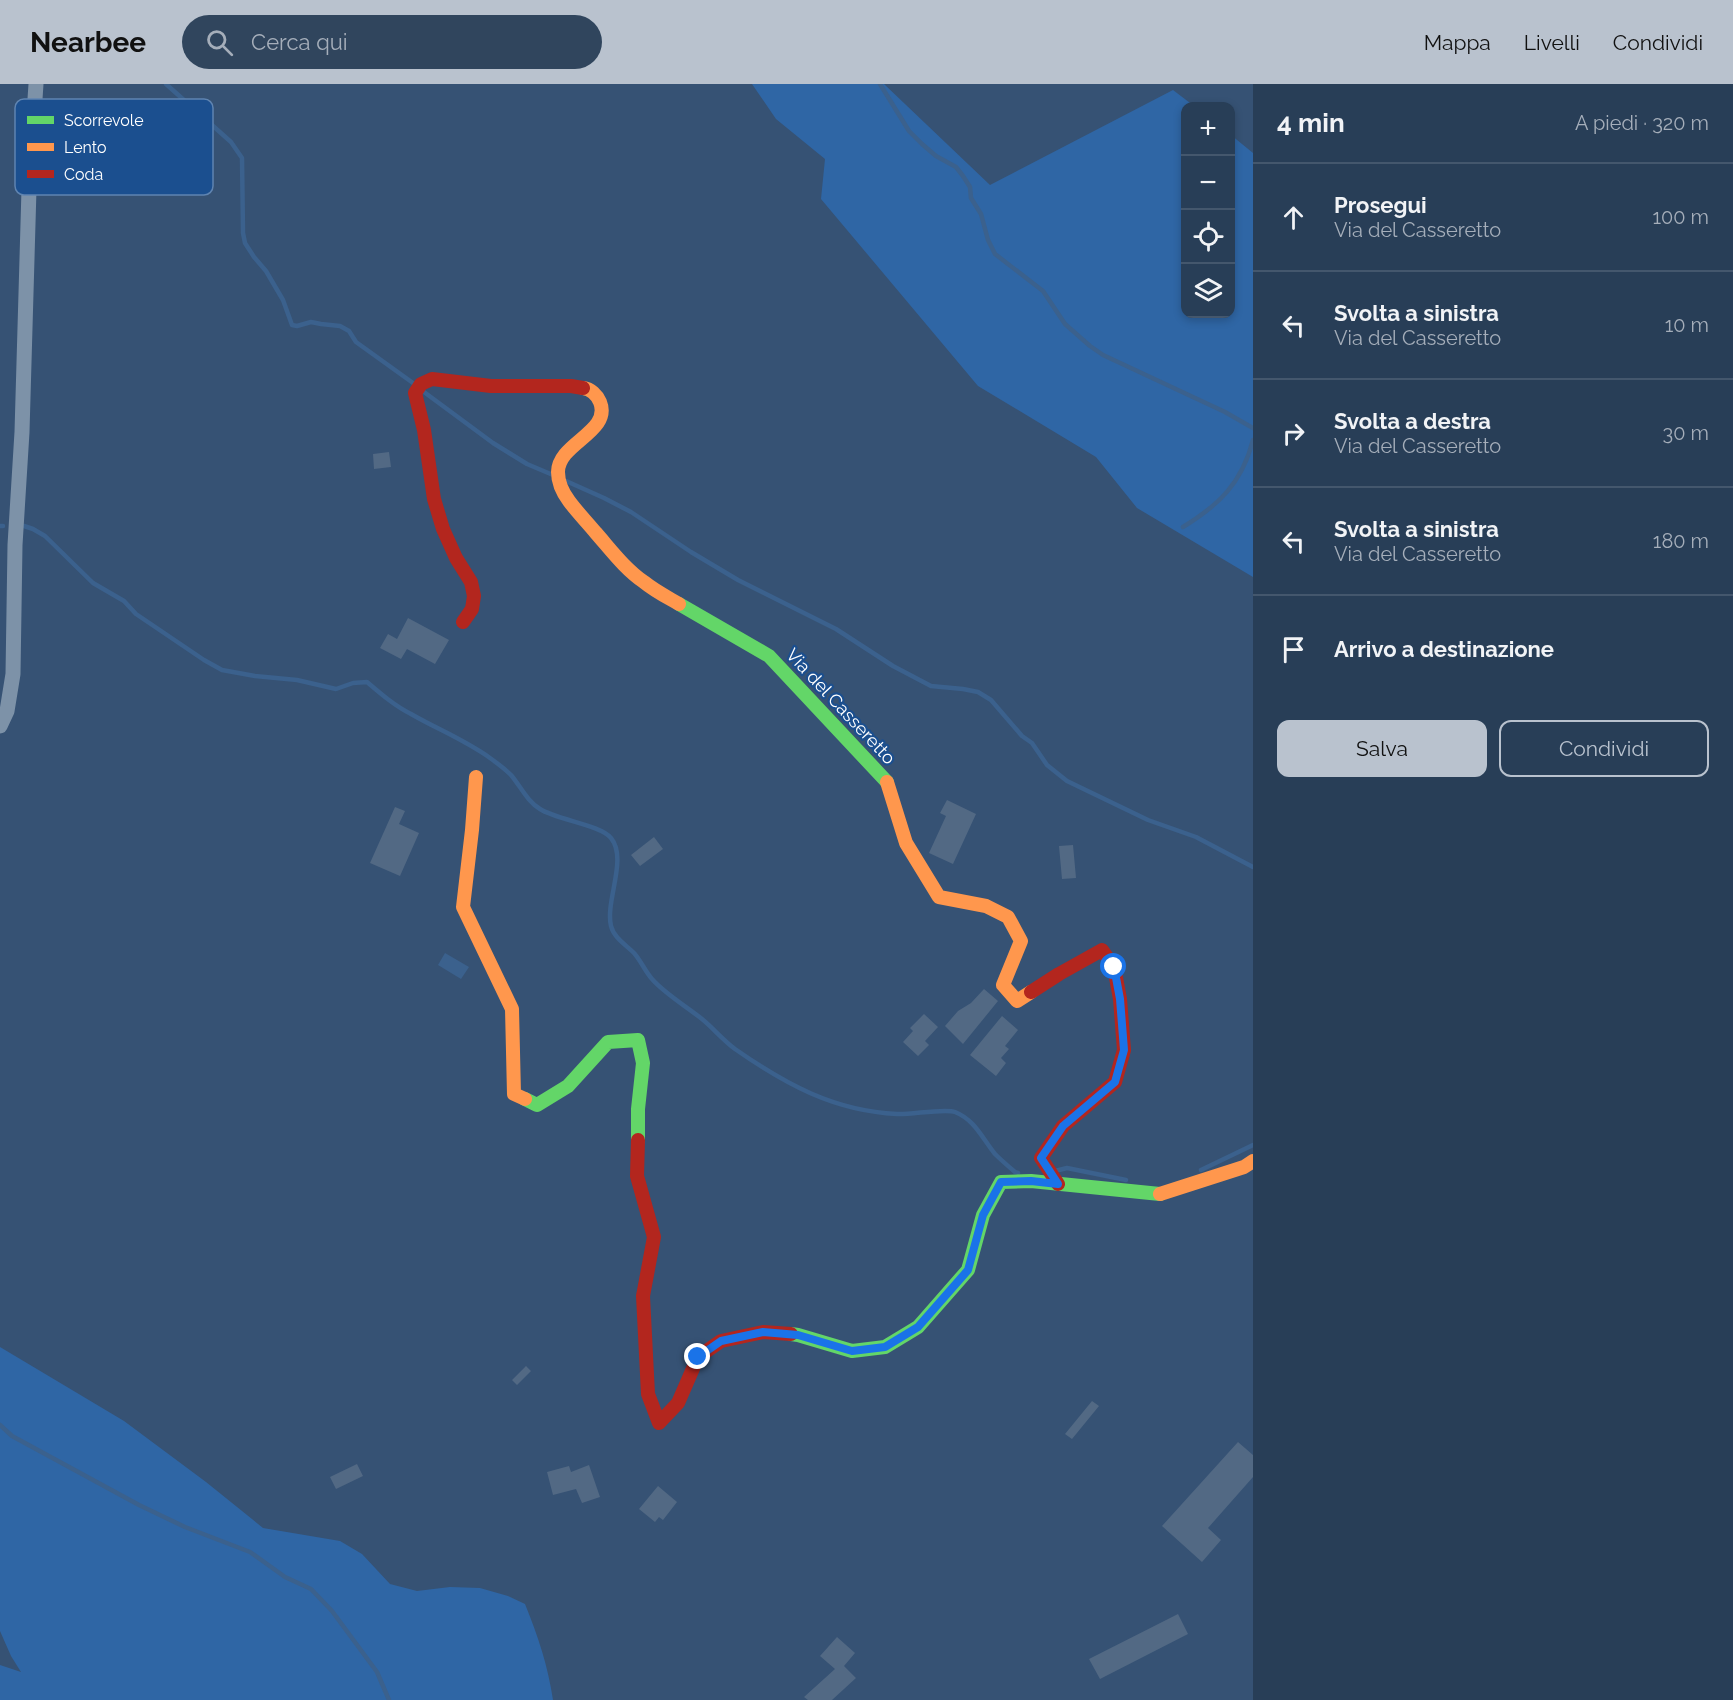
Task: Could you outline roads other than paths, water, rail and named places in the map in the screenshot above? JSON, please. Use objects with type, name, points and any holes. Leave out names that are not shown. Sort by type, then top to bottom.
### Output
[{"type":"street","points":[[35,99],[36,84]]},
{"type":"street","points":[[0,726],[7,711],[13,674],[15,545],[22,432],[29,195]]},
{"type":"street","name":"Via del Casseretto","points":[[463,622],[472,609],[474,596],[471,582],[442,529],[434,499],[424,430],[415,393],[420,384],[432,379],[491,386],[571,386],[588,389],[598,397],[602,407],[600,420],[562,458],[558,470],[560,484],[570,501],[626,567],[643,582],[769,656],[886,779],[906,843],[939,897],[986,906],[1008,917],[1020,941],[1003,985],[1017,1001],[1102,950],[1114,967],[1120,999],[1124,1050],[1115,1082],[1063,1126],[1041,1158],[1058,1184]]},
{"type":"street","points":[[476,777],[463,907],[512,1009],[514,1094],[537,1105],[568,1086],[608,1042],[638,1040],[643,1063],[638,1109],[637,1176],[654,1237],[643,1296],[647,1383],[648,1394],[659,1423],[678,1402],[698,1357],[721,1341],[763,1332],[798,1335],[852,1351],[885,1347],[918,1327],[968,1270],[983,1215],[1001,1182],[1031,1181],[1158,1194],[1244,1167],[1253,1161]]},
{"type":"waterway","points":[[166,84],[183,99]]},
{"type":"waterway","points":[[880,84],[909,131],[936,156],[956,167],[963,176],[970,187],[971,198],[981,214],[988,240],[995,254],[1043,291],[1065,324],[1103,355],[1225,412],[1253,428]]},
{"type":"waterway","points":[[213,126],[231,142],[242,158],[245,243],[266,271],[283,300],[292,325],[311,322],[340,326],[349,331],[356,342],[413,383]]},
{"type":"waterway","points":[[424,392],[493,443],[527,464],[553,475]]},
{"type":"waterway","points":[[1183,527],[1208,510],[1236,481],[1253,440]]},
{"type":"waterway","points":[[566,481],[631,512],[738,580],[836,629],[893,666],[931,686],[978,692],[991,700],[1022,736],[1032,743],[1047,765],[1067,781],[1148,820],[1196,837],[1253,867]]},
{"type":"waterway","points":[[24,526],[45,536],[93,583],[124,601],[136,614],[222,670],[297,680],[336,689],[353,683],[367,682],[399,707],[461,740],[498,764],[511,775],[535,806],[548,813],[606,833],[616,847],[617,857],[610,916],[611,926],[650,976],[669,995],[702,1019],[735,1049],[773,1074],[811,1094],[874,1112],[910,1114],[950,1111],[962,1115],[973,1125],[995,1154],[1018,1173]]},
{"type":"waterway","points":[[1201,1170],[1253,1145]]},
{"type":"waterway","points":[[1055,1171],[1067,1168],[1126,1180]]},
{"type":"waterway","points":[[0,1425],[12,1436],[139,1505],[185,1527],[250,1552],[285,1577],[311,1589],[332,1611],[377,1672],[389,1700]]}]
